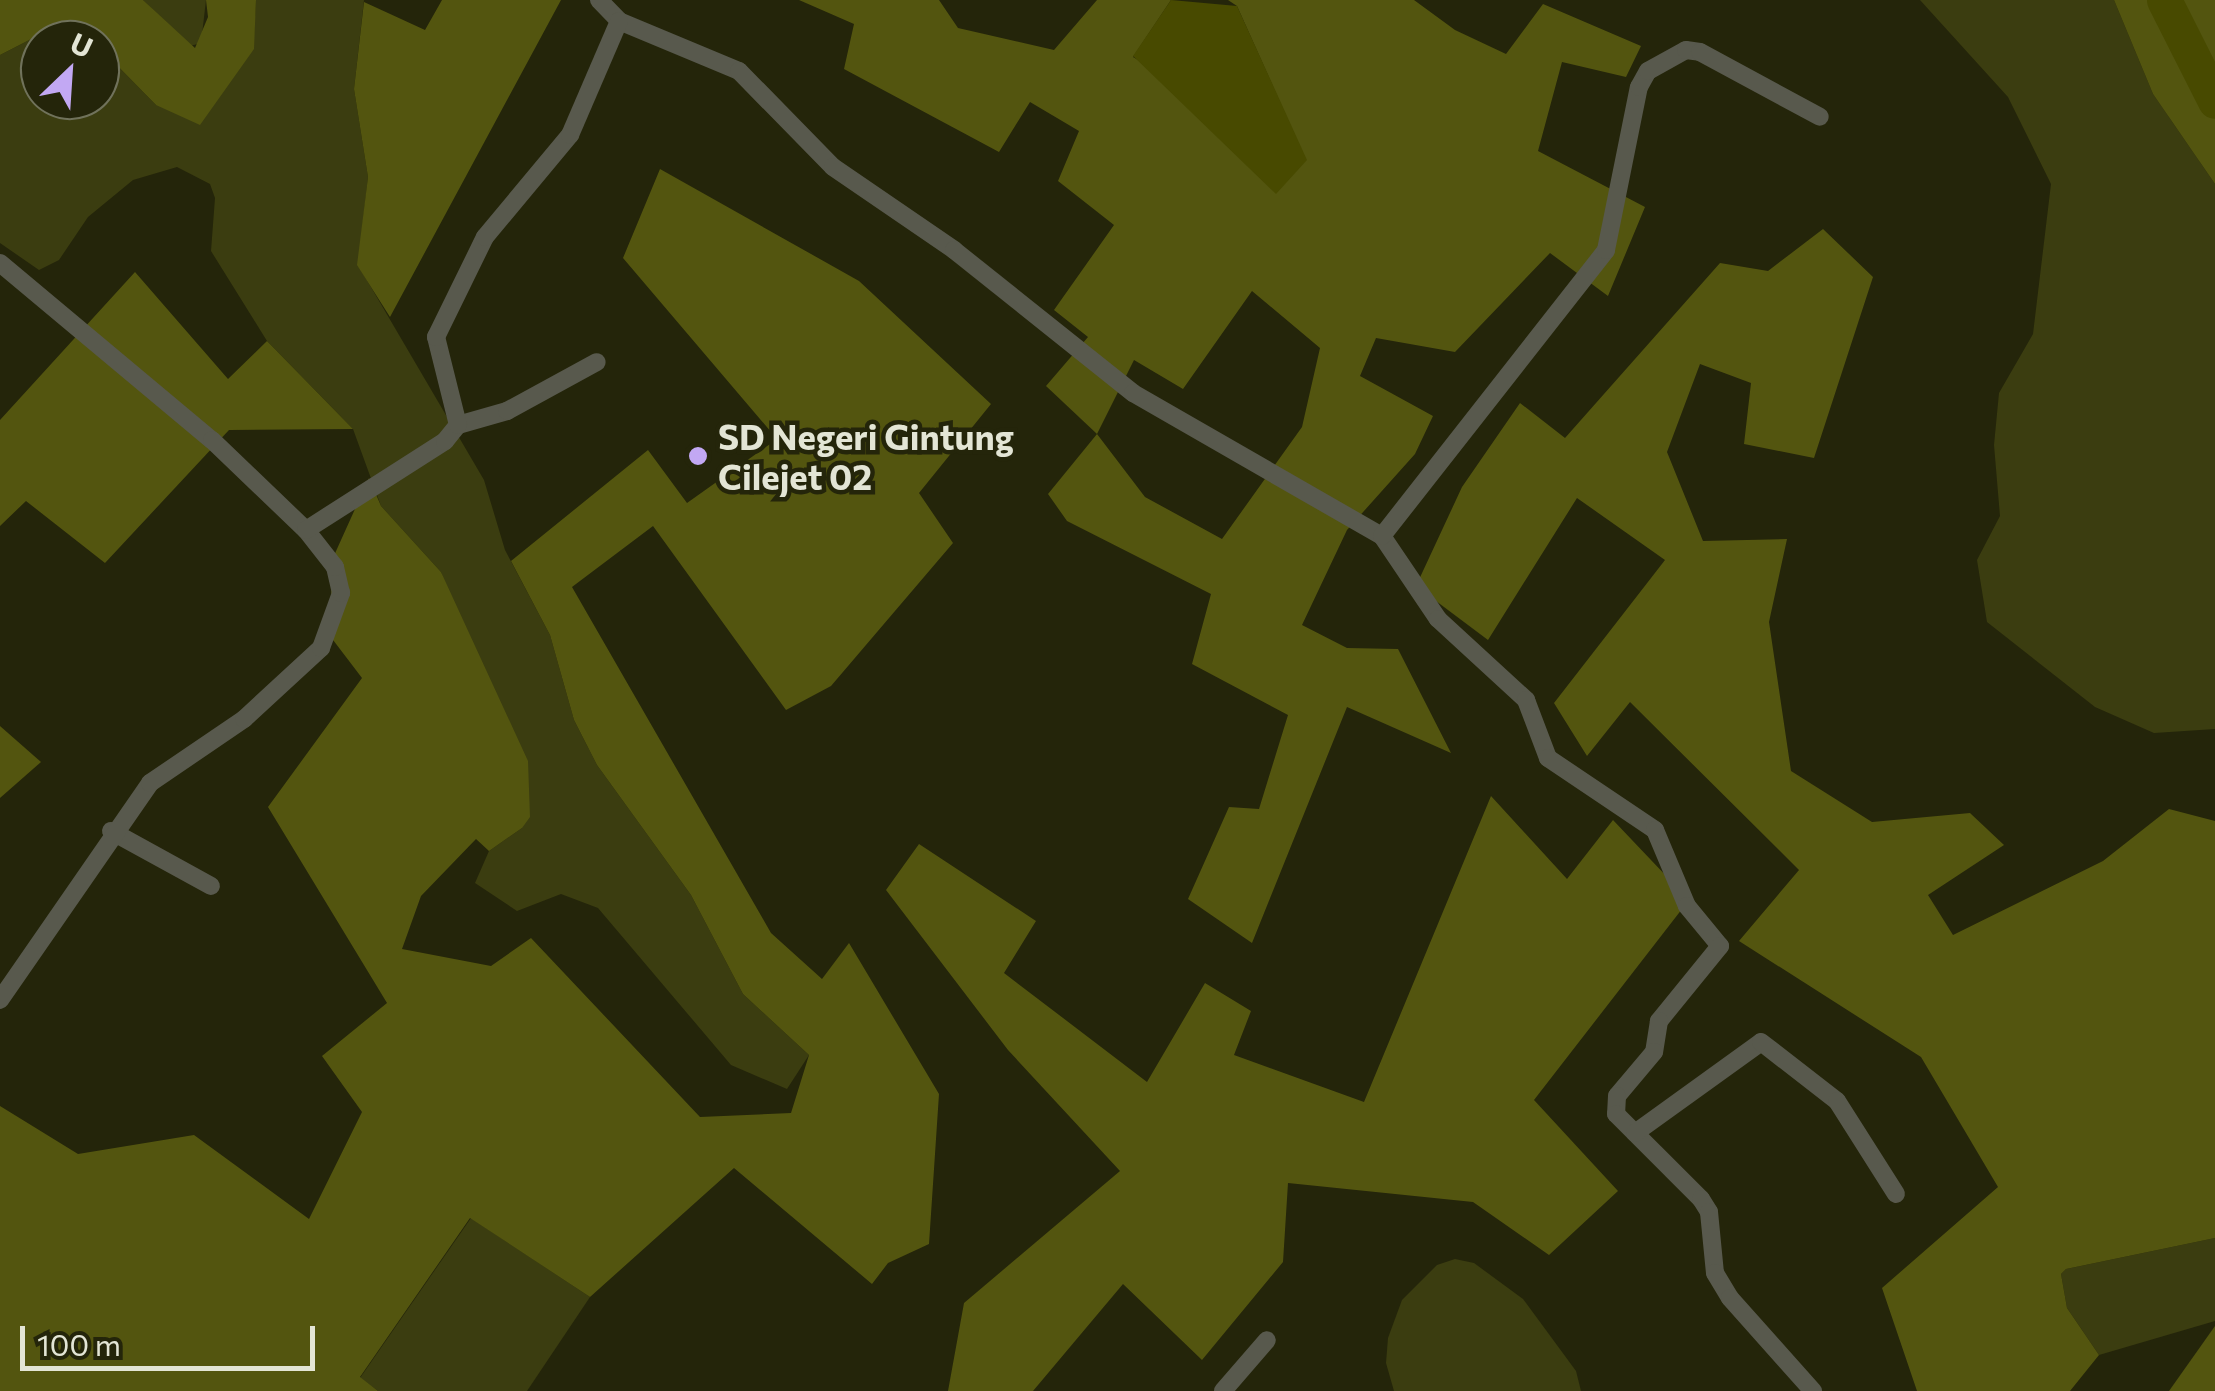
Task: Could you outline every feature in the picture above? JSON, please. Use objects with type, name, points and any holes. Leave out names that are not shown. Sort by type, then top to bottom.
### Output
[{"type":"street","points":[[600,0],[619,21],[739,71],[833,167],[954,250],[1133,394],[1220,449],[1382,536],[1438,618],[1526,700],[1548,758],[1655,830],[1687,906],[1720,946],[1659,1020],[1654,1052],[1616,1096],[1616,1114],[1701,1198],[1709,1212],[1716,1273],[1730,1298],[1813,1391]]},
{"type":"street","points":[[458,425],[436,337],[485,237],[570,135],[619,21]]},
{"type":"street","points":[[1382,536],[1606,250],[1639,87],[1648,71],[1686,50],[1700,52],[1820,117]]},
{"type":"street","points":[[0,263],[212,440],[306,530],[335,566],[341,593],[321,648],[244,718],[150,783],[111,832],[0,1000]]},
{"type":"street","points":[[306,530],[445,441],[458,425],[507,410],[597,362]]},
{"type":"street","points":[[111,832],[211,886]]},
{"type":"street","points":[[1635,1133],[1760,1042],[1837,1101],[1896,1194]]},
{"type":"street","points":[[1223,1391],[1267,1340]]},
{"type":"shaded area","points":[[0,0],[143,0],[195,48],[208,17],[206,0],[256,0],[254,49],[200,125],[156,105],[120,68],[120,20],[20,20],[20,45],[0,55]]},
{"type":"shaded area","points":[[143,0],[206,0],[201,43],[190,46]]},
{"type":"shaded area","points":[[256,0],[364,0],[354,89],[368,177],[358,265],[484,480],[505,550],[550,635],[574,720],[597,765],[691,895],[743,994],[809,1055],[787,1089],[731,1065],[598,908],[561,894],[517,911],[475,883],[489,851],[522,828],[441,572],[381,506],[353,429],[267,341],[211,251],[215,198],[210,184],[177,167],[133,180],[88,217],[59,260],[39,270],[0,243],[0,55],[20,45],[20,120],[120,120],[120,68],[156,105],[253,50]]},
{"type":"shaded area","points":[[442,0],[561,0],[390,317],[357,265],[368,177],[354,89],[364,2],[425,30]]},
{"type":"shaded area","points":[[799,0],[939,0],[958,28],[1054,50],[1097,0],[1171,0],[1133,57],[1306,160],[1237,6],[1228,0],[1414,0],[1455,30],[1506,54],[1543,4],[1641,46],[1626,77],[1562,62],[1538,151],[1645,207],[1608,296],[1550,253],[1455,352],[1376,338],[1360,376],[1433,416],[1415,454],[1347,530],[1302,625],[1347,648],[1398,649],[1451,753],[1347,707],[1252,943],[1188,899],[1229,807],[1259,809],[1288,715],[1192,664],[1211,594],[1067,521],[1048,494],[1097,434],[1046,386],[1088,337],[1054,310],[1114,225],[1058,181],[1079,131],[1030,102],[999,152],[844,69],[854,24]],"holes":[[[1252,291],[1320,348],[1302,427],[1222,539],[1145,497],[1097,434],[1134,360],[1183,389]]]},
{"type":"shaded area","points":[[1171,0],[1237,6],[1307,160],[1276,194],[1133,56]]},
{"type":"shaded area","points":[[1920,0],[2114,0],[2153,94],[2215,184],[2215,729],[2154,733],[2095,707],[1987,622],[1977,560],[2000,516],[1994,445],[1999,393],[2033,334],[2051,184],[2008,97]]},
{"type":"shaded area","points":[[2114,0],[2215,0],[2215,184],[2153,94]]},
{"type":"shaded area","points":[[660,169],[859,281],[991,404],[919,493],[953,543],[831,686],[786,710],[653,526],[572,587],[771,933],[822,979],[849,943],[939,1094],[929,1244],[888,1263],[872,1284],[734,1168],[590,1297],[470,1218],[360,1377],[378,1391],[0,1391],[0,1106],[78,1154],[194,1135],[309,1219],[362,1112],[322,1056],[387,1003],[268,807],[362,678],[330,636],[332,560],[369,478],[381,506],[441,572],[528,761],[530,817],[522,828],[489,851],[476,839],[421,896],[402,949],[491,966],[531,938],[700,1117],[791,1113],[809,1055],[743,994],[691,895],[597,765],[574,720],[550,635],[511,561],[648,450],[687,503],[777,439],[623,258]]},
{"type":"shaded area","points":[[1823,229],[1873,277],[1814,458],[1744,444],[1751,383],[1700,364],[1667,452],[1703,541],[1787,539],[1769,622],[1791,771],[1872,822],[1970,813],[2004,845],[1928,895],[1953,935],[2103,861],[2169,809],[2215,821],[2215,1238],[2066,1269],[2061,1274],[2067,1308],[2099,1355],[2070,1391],[1917,1391],[1882,1288],[1998,1187],[1921,1057],[1739,941],[1799,870],[1630,702],[1587,756],[1554,703],[1665,560],[1577,498],[1488,640],[1416,586],[1462,487],[1520,403],[1565,438],[1720,263],[1768,271]]},
{"type":"shaded area","points":[[135,272],[228,379],[267,341],[353,429],[229,430],[105,563],[26,501],[0,526],[0,420]]},
{"type":"shaded area","points":[[0,726],[41,762],[0,798]]},
{"type":"shaded area","points":[[1491,796],[1567,879],[1613,820],[1689,900],[1534,1100],[1618,1191],[1549,1255],[1473,1202],[1288,1183],[1283,1262],[1202,1360],[1123,1284],[1033,1391],[948,1391],[964,1303],[1120,1171],[1008,1050],[886,890],[919,844],[1036,921],[1004,973],[1147,1082],[1205,983],[1251,1011],[1234,1055],[1364,1102]]},
{"type":"shaded area","points":[[471,1218],[590,1297],[527,1391],[378,1391],[360,1378]]},
{"type":"shaded area","points":[[2215,1238],[2215,1321],[2099,1355],[2067,1308],[2061,1274],[2066,1269]]},
{"type":"shaded area","points":[[1455,1259],[1474,1263],[1523,1299],[1576,1371],[1581,1391],[1394,1391],[1386,1363],[1388,1338],[1402,1300],[1437,1265]]},
{"type":"shaded area","points":[[2215,1326],[2215,1391],[2169,1391]]},
{"type":"waterway","points":[[2164,0],[2215,101]]},
{"type":"place","name":"SD Negeri Gintung Cilejet 02","points":[[698,456]]}]
